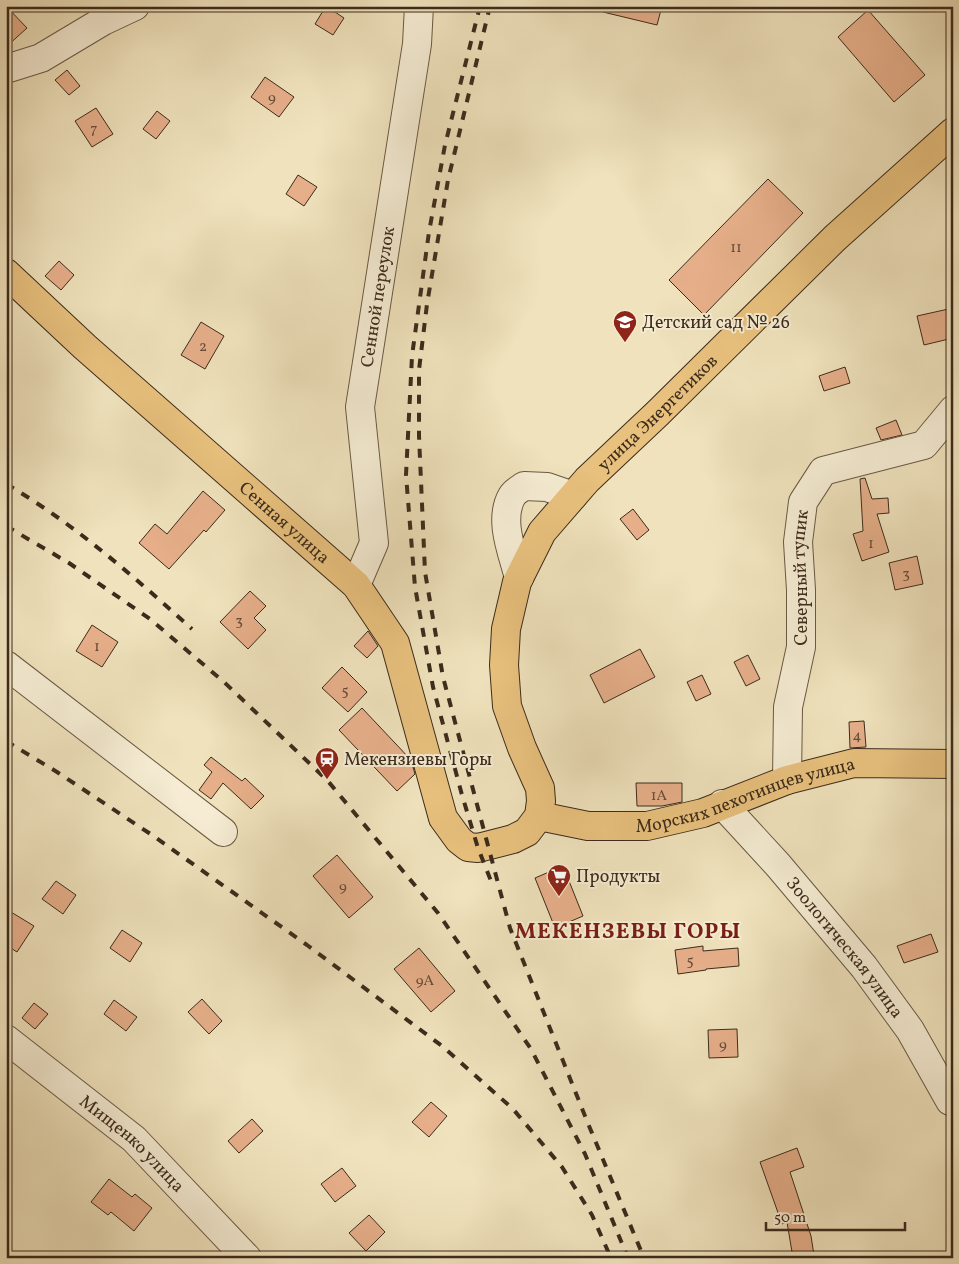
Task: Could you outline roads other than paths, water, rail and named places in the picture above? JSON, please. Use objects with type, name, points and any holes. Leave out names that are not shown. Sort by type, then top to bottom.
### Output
[{"type":"main road","name":"улица Энергетиков","points":[[539,816],[540,788],[522,748],[508,706],[505,684],[506,629],[519,578],[542,532],[587,480],[658,413],[835,238],[953,132]]},
{"type":"main road","name":"Сенная улица","points":[[6,273],[84,347],[356,585],[395,643],[443,818],[458,840],[468,847],[478,848],[513,839],[527,832],[539,816]]},
{"type":"main road","name":"Морских пехотинцев улица","points":[[539,816],[588,826],[647,826],[703,814],[722,804],[787,780],[854,762],[953,764]]},
{"type":"street","points":[[6,69],[41,58],[103,21],[135,6]]},
{"type":"street","name":"Сенной переулок","points":[[356,585],[374,543],[360,407],[417,44],[418,6]]},
{"type":"street","name":"Северный тупик","points":[[787,780],[788,707],[802,647],[798,542],[803,502],[823,471],[924,445],[953,410]]},
{"type":"street","points":[[519,578],[507,530],[506,513],[512,495],[524,486],[546,487],[573,496]]},
{"type":"street","points":[[6,665],[223,832]]},
{"type":"street","name":"Зоологическая улица","points":[[722,804],[778,865],[864,967],[910,1030],[950,1102]]},
{"type":"street","name":"Мищенко улица","points":[[6,1039],[134,1139],[246,1258]]},
{"type":"railway","points":[[480,6],[445,145],[429,232],[412,356],[406,475],[415,587],[433,687],[462,795],[478,848],[491,881]]},
{"type":"railway","points":[[490,6],[448,180],[427,304],[419,370],[419,436],[425,572],[443,677],[510,928],[644,1258]]},
{"type":"railway","points":[[6,484],[80,534],[126,571],[192,629]]},
{"type":"railway","points":[[6,526],[69,563],[150,619],[224,682],[327,780],[438,913],[531,1049],[585,1154],[628,1258]]},
{"type":"railway","points":[[6,741],[57,772],[152,835],[307,945],[442,1046],[513,1109],[562,1167],[592,1215],[611,1258]]},
{"type":"place","name":"Детский сад № 26","points":[[625,343]]},
{"type":"place","name":"Мекензиевы Горы","points":[[327,780]]},
{"type":"place","name":"Продукты","points":[[559,897]]},
{"type":"district","name":"МЕКЕНЗЕВЫ ГОРЫ","points":[[628,930]]}]
